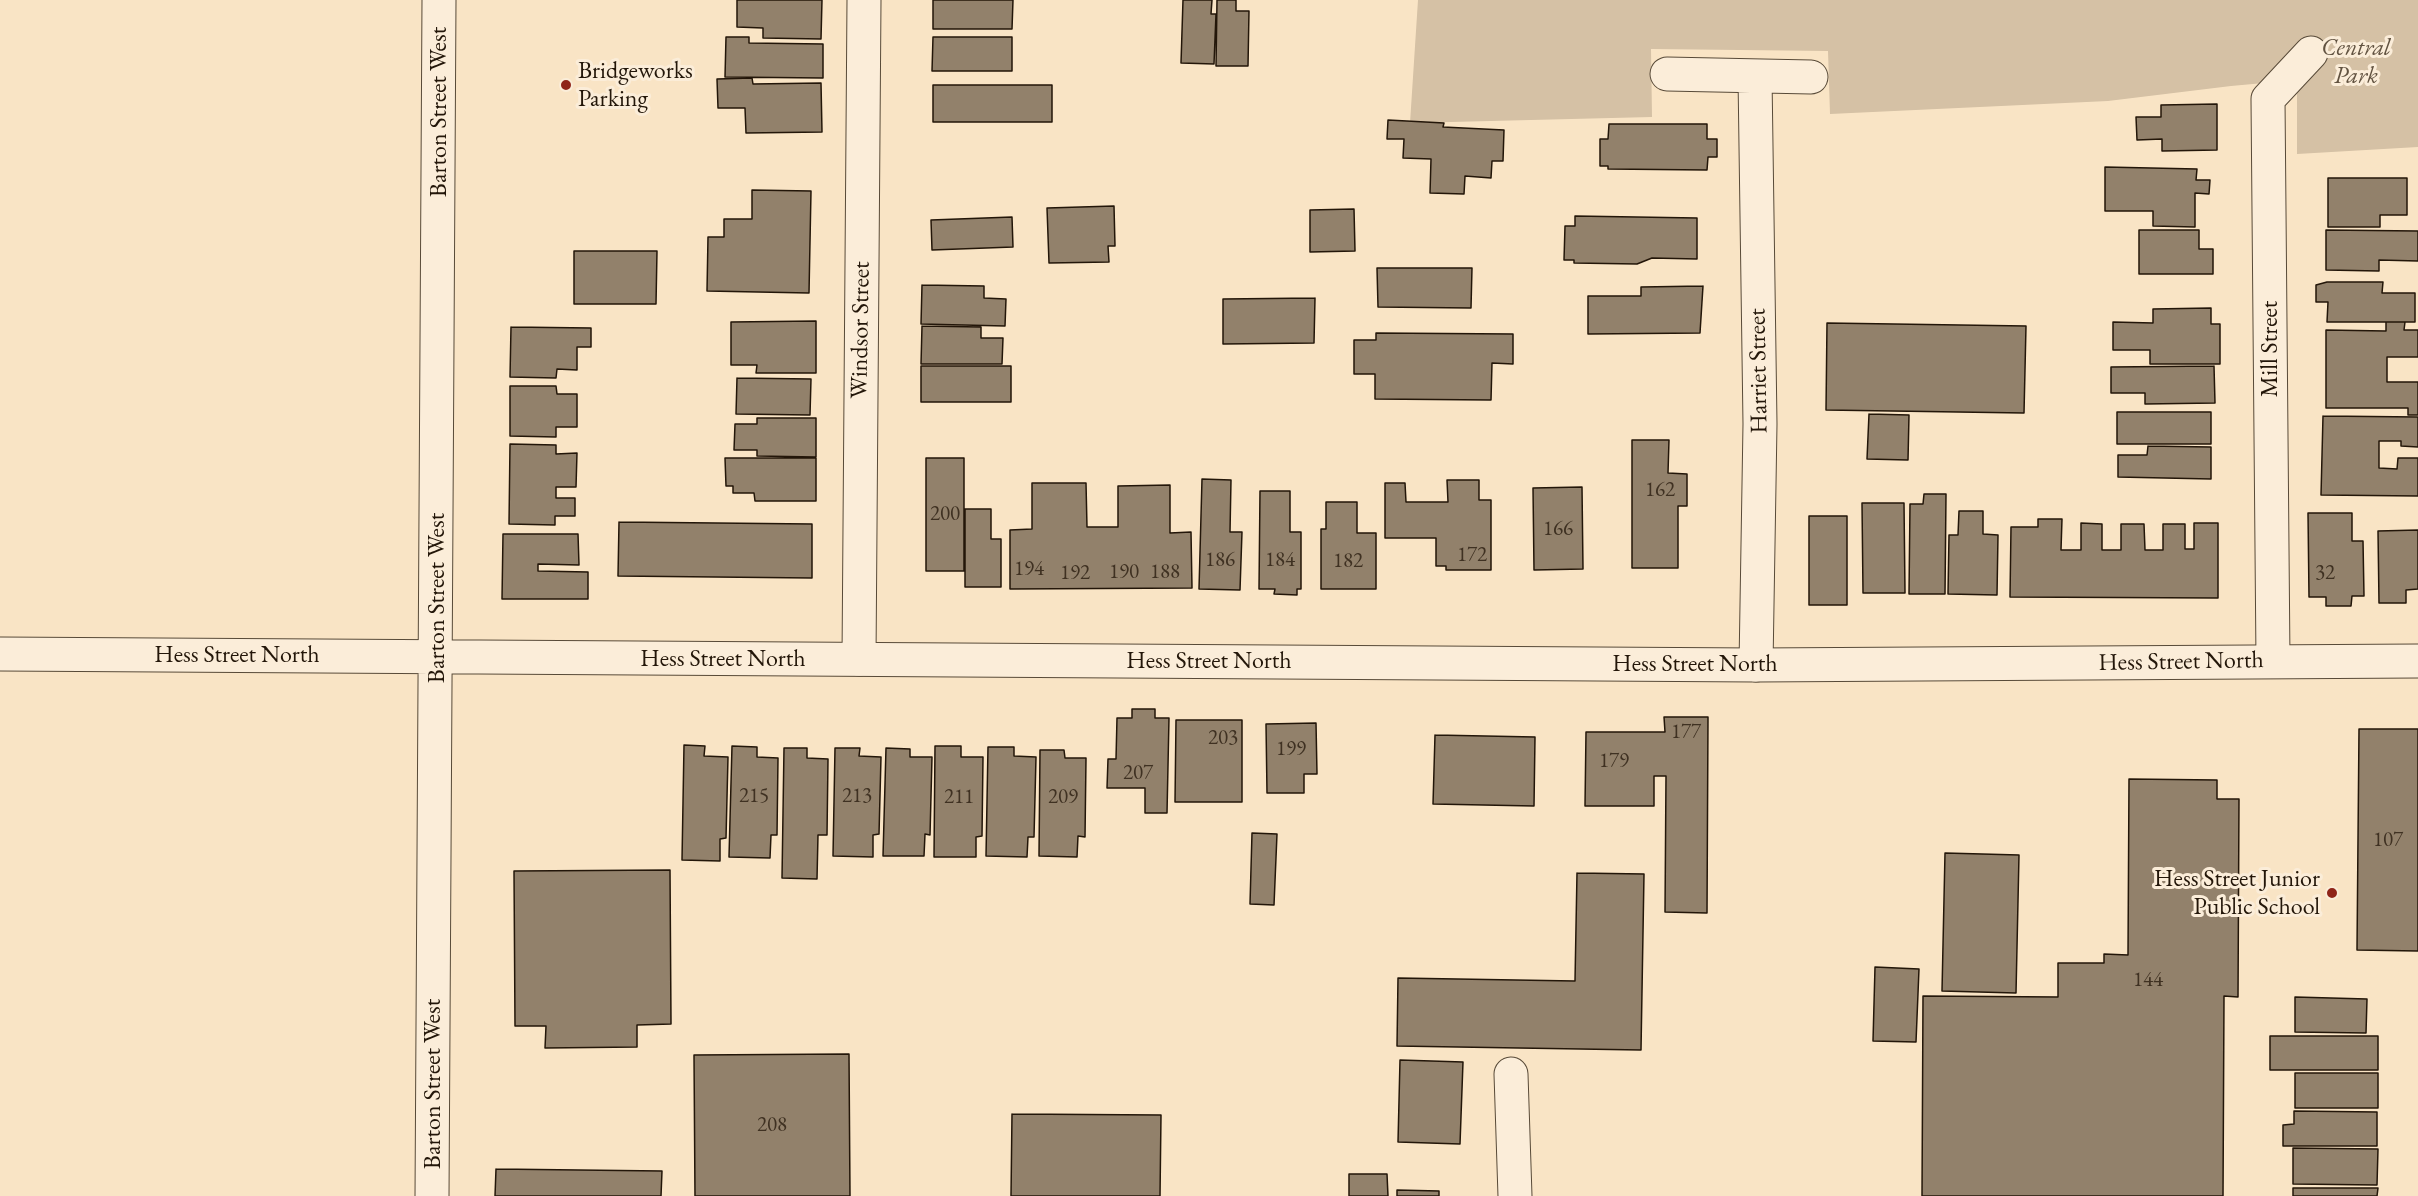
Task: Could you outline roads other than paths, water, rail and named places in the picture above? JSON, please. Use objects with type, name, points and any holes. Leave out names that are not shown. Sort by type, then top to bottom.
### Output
[{"type":"street","name":"Barton Street West","points":[[432,1196],[439,0]]},
{"type":"street","name":"Windsor Street","points":[[858,659],[864,0]]},
{"type":"street","name":"Mill Street","points":[[2273,661],[2268,99],[2311,53]]},
{"type":"street","points":[[1667,74],[1811,77]]},
{"type":"street","name":"Harriet Street","points":[[1755,77],[1760,424],[1756,665]]},
{"type":"street","name":"Hess Street North","points":[[0,654],[1756,665],[2418,661]]},
{"type":"street","points":[[1511,1074],[1515,1196]]},
{"type":"place","name":"Bridgeworks Parking","points":[[566,85]]},
{"type":"place","name":"Hess Street Junior Public School","points":[[2332,893]]},
{"type":"park label","name":"Central Park","points":[[2356,62]]}]
